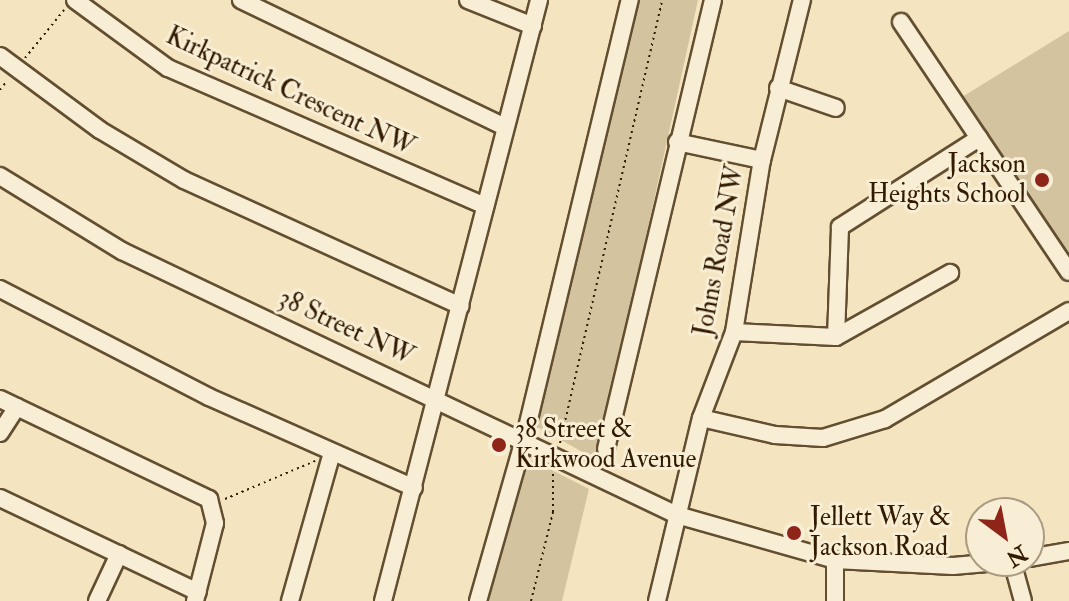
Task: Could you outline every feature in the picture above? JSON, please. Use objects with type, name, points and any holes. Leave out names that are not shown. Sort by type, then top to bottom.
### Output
[{"type":"street","points":[[468,0],[533,26]]},
{"type":"street","points":[[383,601],[439,399],[539,0]]},
{"type":"street","points":[[478,601],[524,440],[630,0]]},
{"type":"street","points":[[606,449],[713,0]]},
{"type":"street","name":"Johns Road NW","points":[[657,601],[701,418],[734,332],[762,160],[802,0]]},
{"type":"street","name":"Kirkpatrick Crescent NW","points":[[80,2],[168,68],[485,206]]},
{"type":"street","points":[[249,2],[505,127]]},
{"type":"street","points":[[901,22],[1069,272]]},
{"type":"street","points":[[0,56],[100,130],[184,180],[461,306]]},
{"type":"street","points":[[778,88],[836,108]]},
{"type":"street","points":[[836,337],[840,227],[979,138]]},
{"type":"street","points":[[677,142],[762,160]]},
{"type":"street","name":"38 Street NW","points":[[0,176],[122,251],[439,399],[677,515],[835,560],[965,565]]},
{"type":"street","points":[[734,332],[836,337],[950,273]]},
{"type":"street","points":[[0,289],[209,397],[414,488]]},
{"type":"street","points":[[701,418],[775,435],[823,438],[885,419],[1069,311]]},
{"type":"street","points":[[0,399],[195,489],[213,504],[215,523],[196,596],[119,554],[0,498]]},
{"type":"street","points":[[0,433],[17,407]]},
{"type":"street","points":[[290,601],[332,453]]},
{"type":"street","points":[[1045,555],[1069,551]]},
{"type":"street","points":[[97,601],[119,554]]},
{"type":"street","points":[[835,560],[835,601]]},
{"type":"street","points":[[1016,577],[1023,601]]},
{"type":"path","points":[[531,601],[553,512],[551,480],[662,0]]},
{"type":"path","points":[[0,90],[80,2]]},
{"type":"path","points":[[213,504],[332,453]]},
{"type":"shaded area","points":[[638,0],[698,0],[597,460],[534,425]]},
{"type":"shaded area","name":"Jackson Heights School","points":[[1069,31],[1069,264],[962,97]]},
{"type":"shaded area","points":[[526,457],[589,489],[562,601],[485,601]]},
{"type":"place","name":"Jackson Heights School","points":[[1042,180]]},
{"type":"place","name":"38 Street & Kirkwood Avenue","points":[[499,445]]},
{"type":"place","name":"Jellett Way & Jackson Road","points":[[794,533]]}]
